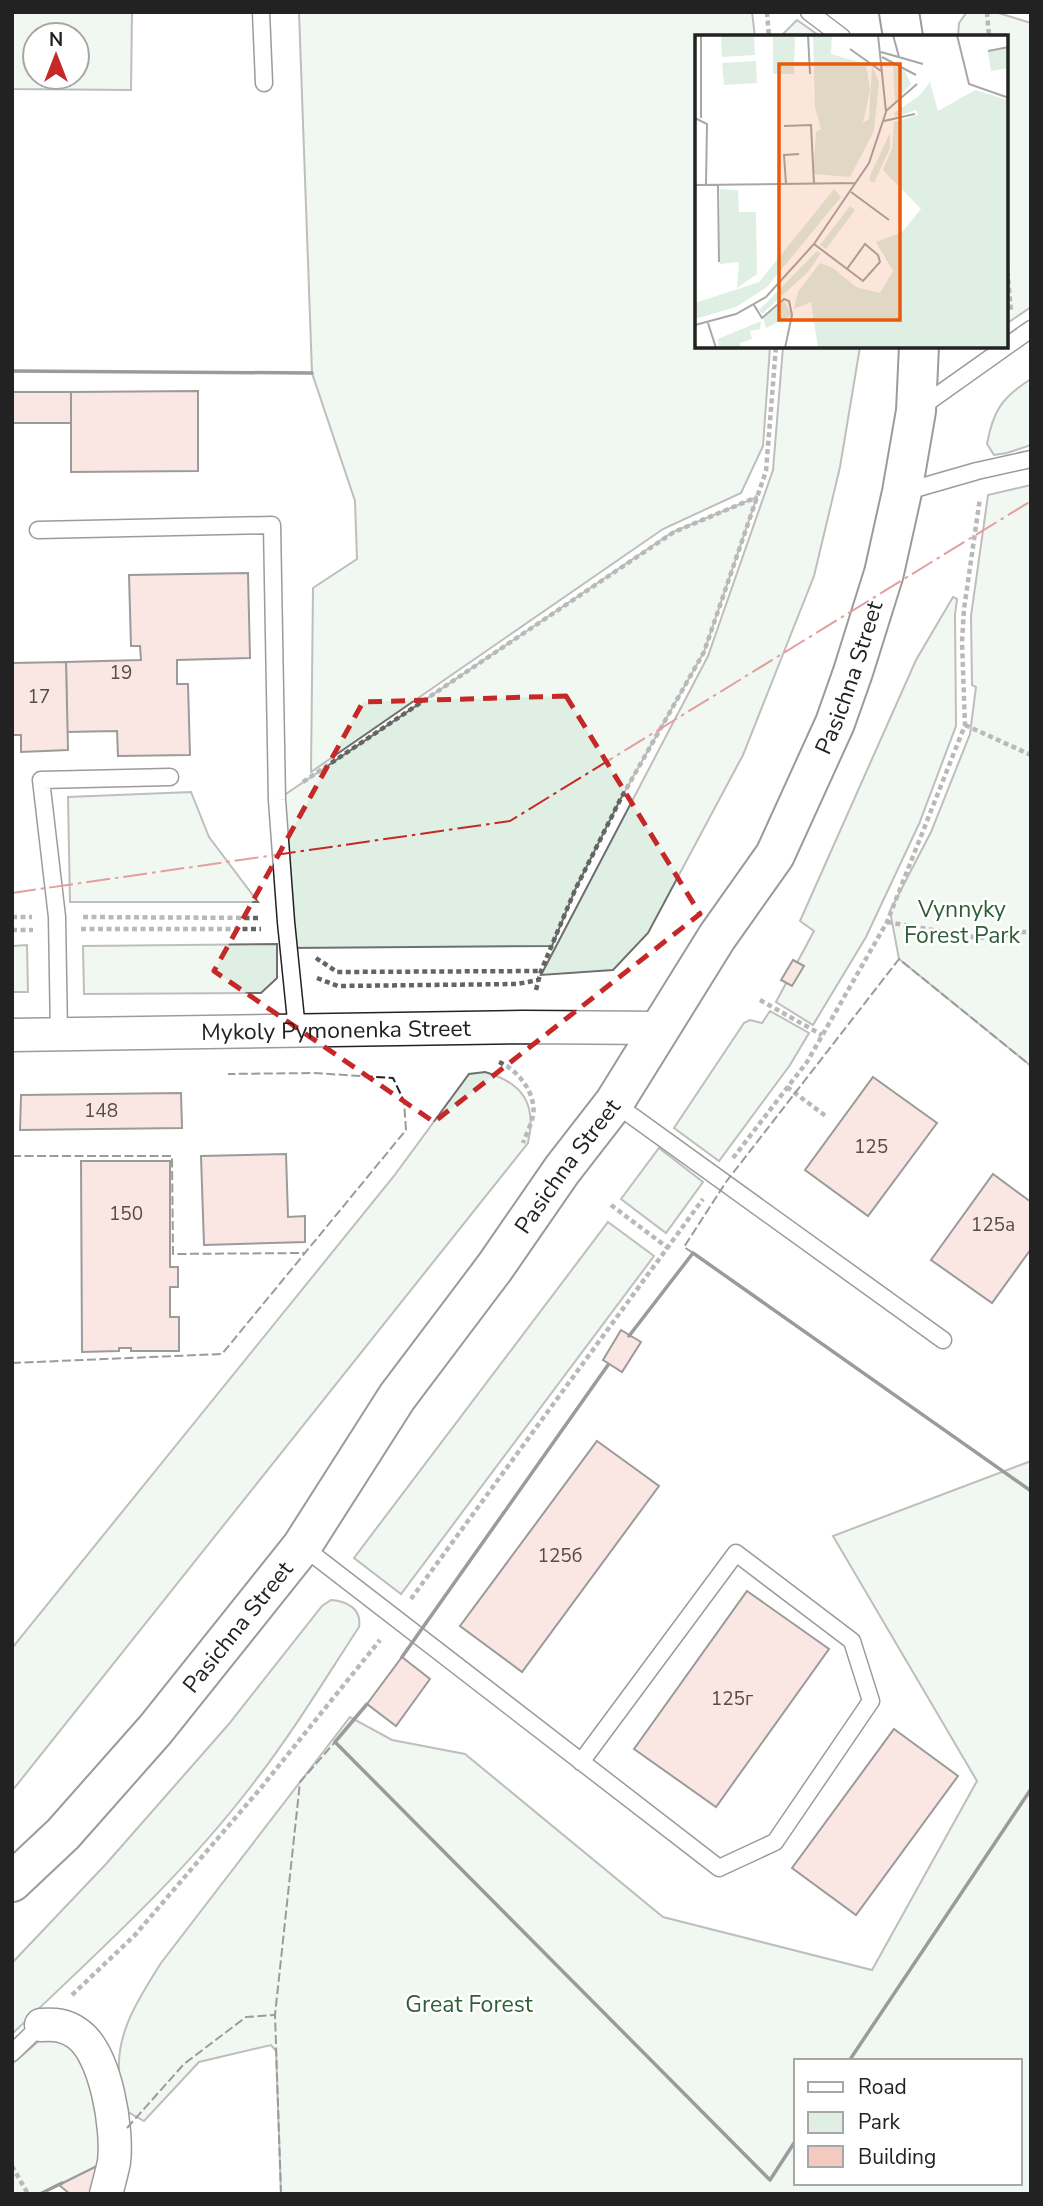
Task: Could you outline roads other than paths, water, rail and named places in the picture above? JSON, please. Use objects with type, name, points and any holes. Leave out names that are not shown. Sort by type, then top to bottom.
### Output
[{"type":"main road","points":[[899,12],[902,35]]},
{"type":"main road","name":"Pasichna Street","points":[[12,1882],[63,1834],[155,1730],[302,1546],[397,1397],[495,1268],[562,1170],[614,1103],[717,937],[775,855],[835,723],[884,573],[916,411],[919,348]]},
{"type":"street","name":"Mykoly Pymonenka Street","points":[[12,1035],[661,1028]]},
{"type":"street","points":[[41,2025],[56,2024],[79,2035],[87,2043],[99,2067],[109,2096],[115,2131],[114,2162],[106,2194]]},
{"type":"lane","points":[[261,12],[264,83]]},
{"type":"lane","points":[[809,12],[839,35]]},
{"type":"lane","points":[[1008,345],[1031,329]]},
{"type":"lane","points":[[916,411],[1004,348]]},
{"type":"lane","points":[[902,492],[1031,459]]},
{"type":"lane","points":[[38,530],[272,525],[277,800],[297,1031]]},
{"type":"lane","points":[[59,1034],[57,916],[41,780],[170,777]]},
{"type":"lane","points":[[614,1103],[943,1340]]},
{"type":"lane","points":[[302,1546],[719,1868],[775,1842],[871,1701],[852,1641],[736,1553],[582,1762]]},
{"type":"lane","points":[[12,2053],[41,2025]]},
{"type":"park label","name":"Vynnyky Forest Park","points":[[962,922]]},
{"type":"park label","name":"Great Forest","points":[[469,2004]]}]
